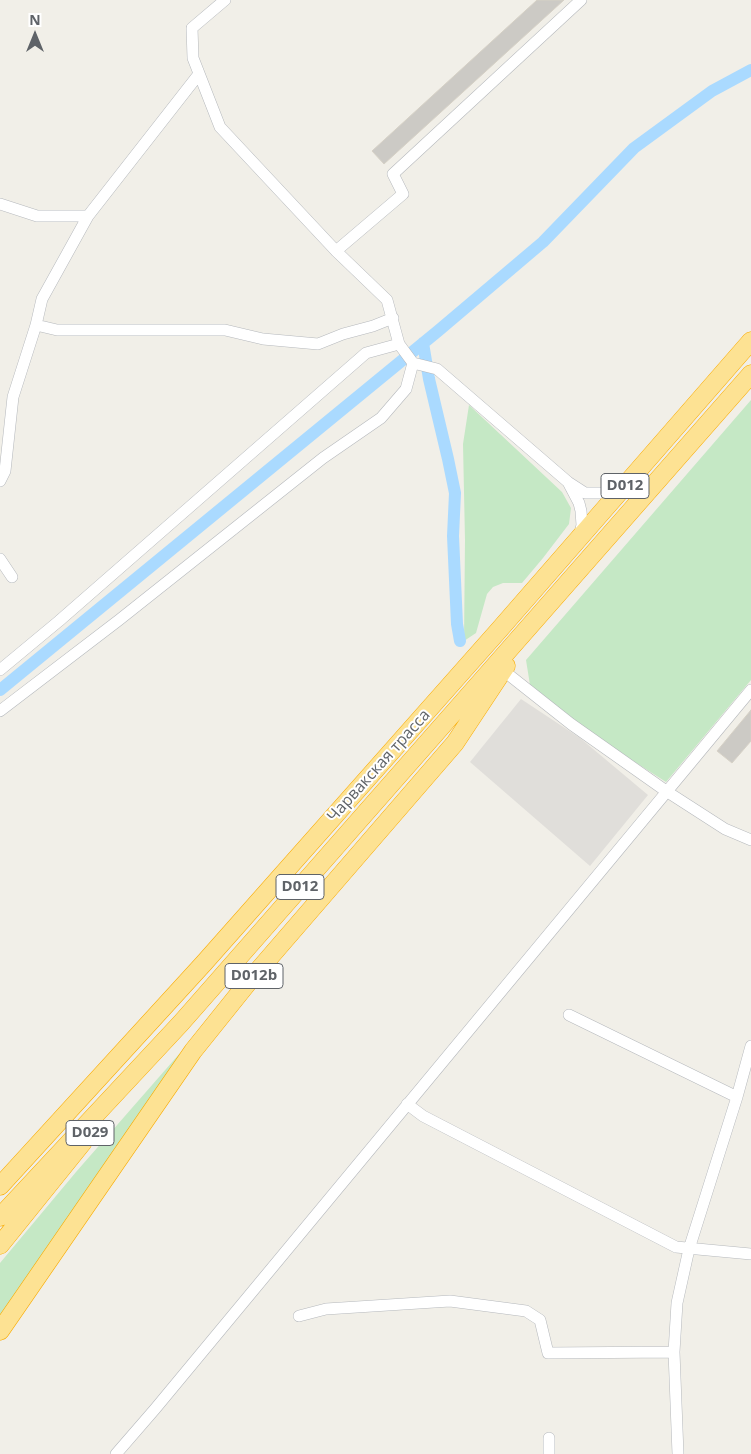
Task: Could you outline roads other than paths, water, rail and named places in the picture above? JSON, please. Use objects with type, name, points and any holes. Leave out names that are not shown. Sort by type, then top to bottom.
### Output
[{"type":"highway","name":"Чарвакская трасса","points":[[0,1186],[210,956],[499,630],[751,341]]},
{"type":"highway","name":"Чарвакская трасса","points":[[0,1217],[181,1022],[751,374]]},
{"type":"highway","name":"D012b","points":[[0,1331],[193,1051],[250,980],[455,743],[504,670],[524,633]]},
{"type":"highway","name":"D029","points":[[0,1244],[181,1022]]},
{"type":"street","points":[[225,0],[192,28],[193,58],[220,128],[336,251],[387,300],[399,344],[413,363],[437,369],[568,482],[585,493],[598,494],[620,488],[627,483]]},
{"type":"street","points":[[336,251],[403,194],[393,174],[581,0]]},
{"type":"street","points":[[0,481],[5,471],[12,397],[36,325],[42,299],[88,216],[199,74]]},
{"type":"street","points":[[0,204],[37,216],[88,216]]},
{"type":"street","points":[[36,325],[57,330],[225,330],[263,339],[318,344],[392,318]]},
{"type":"street","points":[[0,670],[59,621],[366,353],[399,344]]},
{"type":"street","points":[[0,711],[119,620],[323,458],[381,418],[406,389],[413,363]]},
{"type":"street","points":[[568,482],[581,511],[582,525],[579,538]]},
{"type":"street","points":[[0,559],[12,577]]},
{"type":"street","points":[[504,670],[557,714],[666,791],[724,829],[751,840]]},
{"type":"street","points":[[116,1454],[751,690]]},
{"type":"street","points":[[569,1016],[737,1097]]},
{"type":"street","points":[[678,1454],[674,1352],[676,1303],[689,1249],[737,1097],[751,1046]]},
{"type":"street","points":[[407,1104],[424,1116],[676,1247],[751,1254]]},
{"type":"street","points":[[299,1316],[326,1309],[450,1301],[526,1311],[540,1320],[548,1353],[674,1352]]},
{"type":"street","points":[[549,1438],[549,1454]]},
{"type":"waterway","points":[[0,690],[438,331],[543,242],[634,148],[712,91],[751,70]]},
{"type":"waterway","points":[[423,343],[429,379],[455,493],[453,536],[457,624],[460,641]]}]
